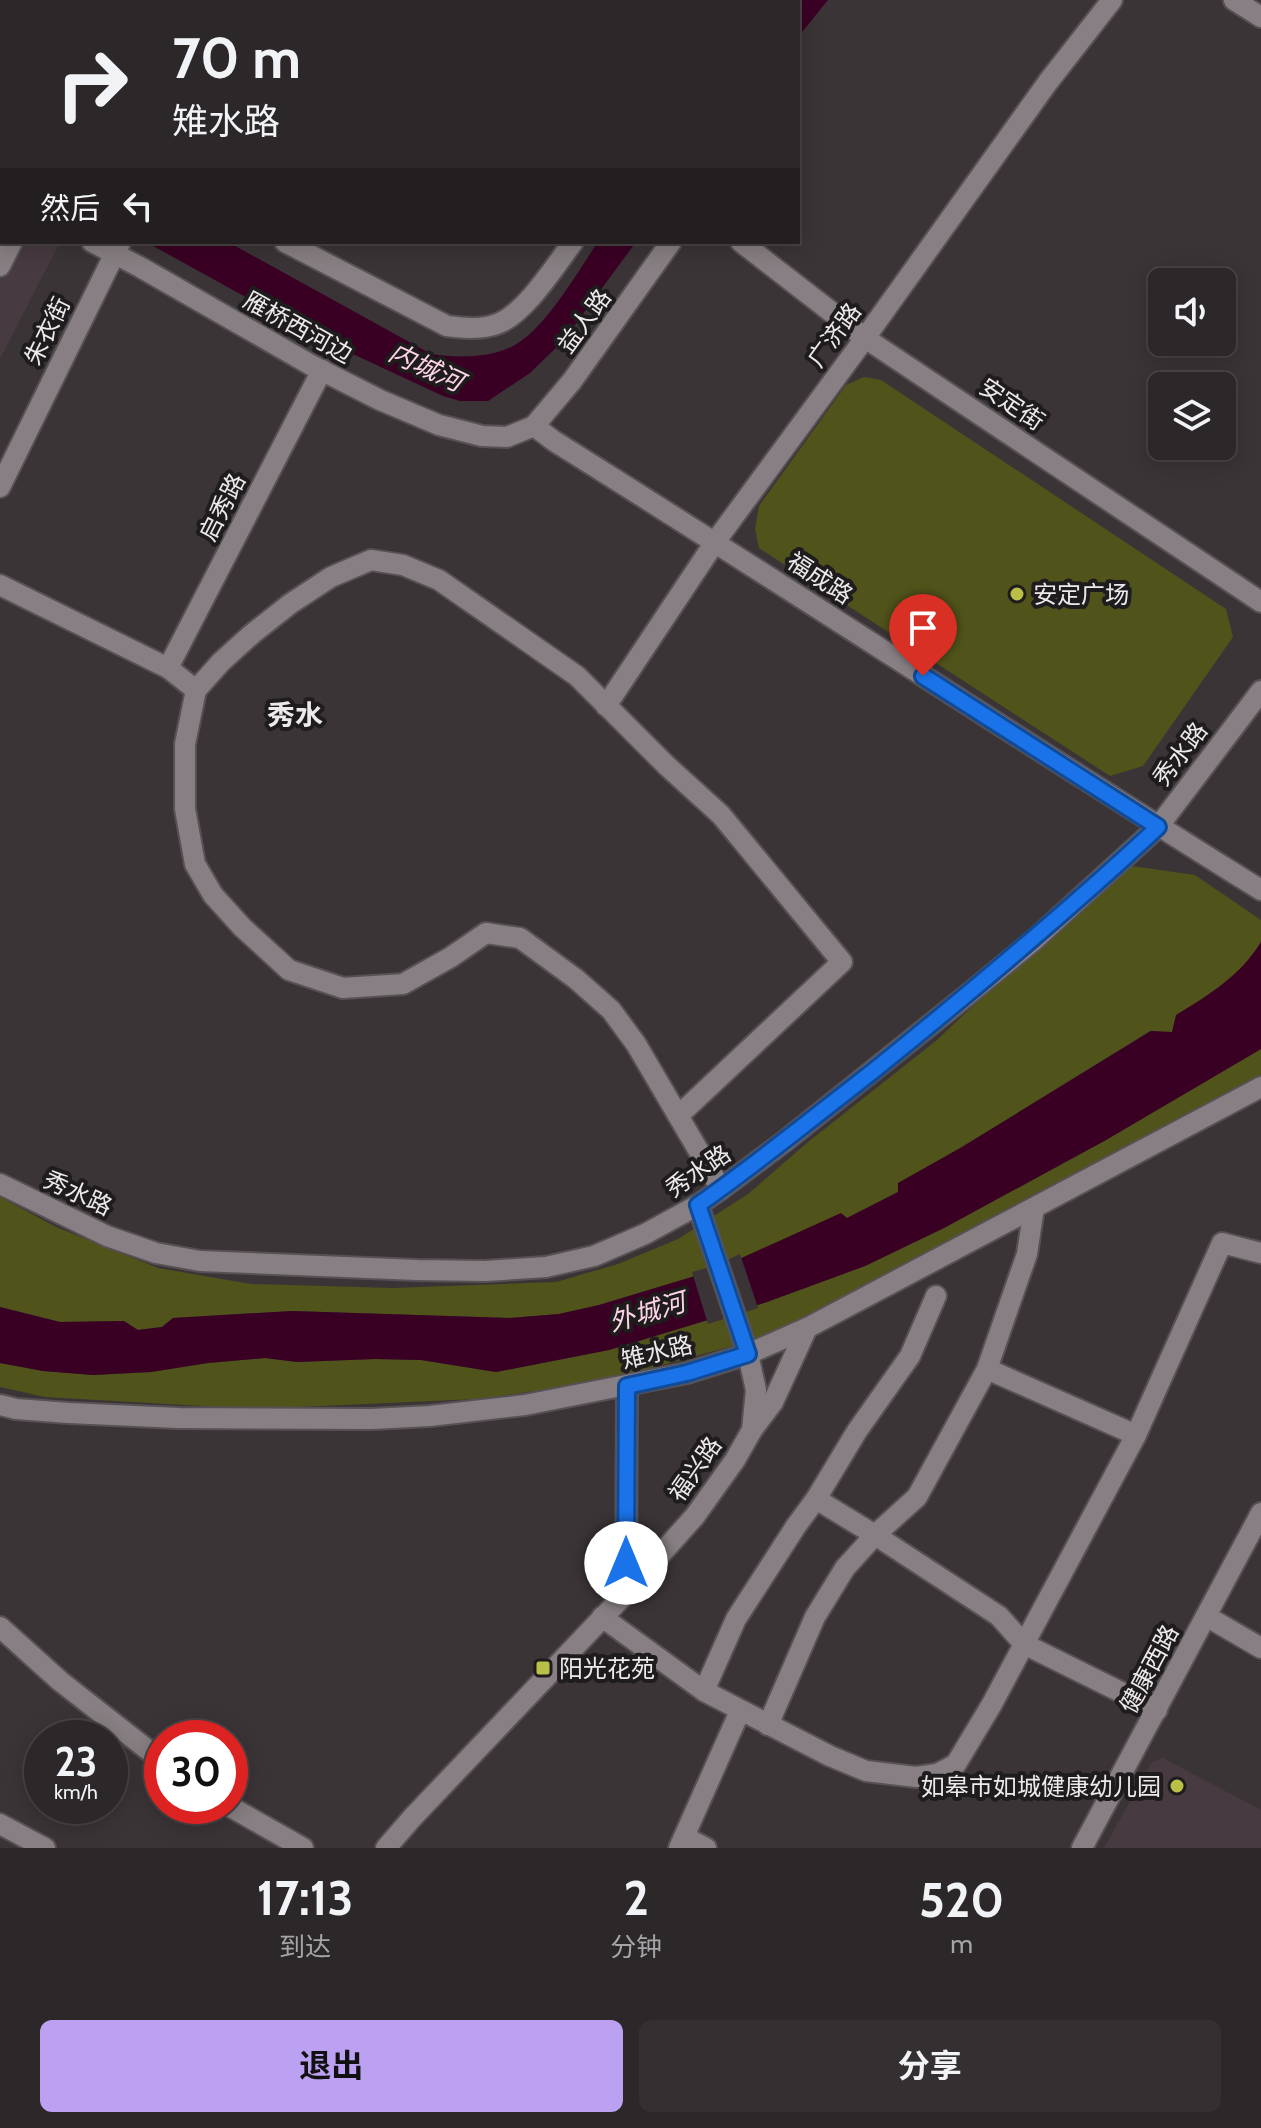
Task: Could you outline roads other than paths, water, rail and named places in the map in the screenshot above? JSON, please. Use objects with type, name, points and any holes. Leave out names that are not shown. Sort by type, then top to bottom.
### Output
[{"type":"street","name":"广济路","points":[[606,706],[715,542],[1038,95],[1112,0]]},
{"type":"street","points":[[1234,0],[1261,17]]},
{"type":"street","points":[[0,266],[11,244]]},
{"type":"street","points":[[289,244],[447,326],[471,329],[499,324],[526,304],[571,244]]},
{"type":"street","name":"益人路","points":[[534,426],[572,381],[670,244]]},
{"type":"street","name":"安定街","points":[[744,244],[865,338],[1261,602]]},
{"type":"street","name":"雁桥西河边","points":[[117,248],[322,370],[380,400],[439,425],[482,436],[507,437],[534,426]]},
{"type":"street","name":"朱衣街","points":[[0,487],[117,248]]},
{"type":"street","name":"启秀路","points":[[168,668],[322,370]]},
{"type":"street","name":"福成路","points":[[534,426],[1261,890]]},
{"type":"street","points":[[678,1116],[842,962],[721,815],[577,676],[439,580],[403,565],[371,560],[331,577],[290,604],[221,662],[196,690],[185,744],[185,809],[195,864],[213,895],[242,927],[289,970],[343,988],[403,984],[486,933],[520,938],[576,979],[611,1010],[636,1044],[678,1116],[721,1189]]},
{"type":"street","points":[[0,585],[168,668],[196,690]]},
{"type":"street","name":"秀水路","points":[[0,1184],[107,1236],[156,1253],[200,1261],[485,1271],[546,1267],[594,1256],[645,1234],[721,1189],[1032,942],[1158,827],[1261,691]]},
{"type":"street","name":"雉水路","points":[[0,1405],[56,1412],[178,1418],[372,1419],[525,1405],[687,1373],[748,1354],[807,1328],[1261,1087]]},
{"type":"street","name":"福兴路","points":[[386,1848],[695,1516],[717,1488],[752,1430],[756,1390],[743,1333],[698,1205]]},
{"type":"street","points":[[768,1725],[815,1617],[845,1568],[875,1535],[917,1497],[987,1369],[1027,1254],[1034,1208]]},
{"type":"street","points":[[602,1617],[704,1691],[830,1756],[866,1771],[916,1777],[937,1774],[956,1764],[992,1704],[1136,1435],[1222,1243],[1261,1253]]},
{"type":"street","points":[[704,1691],[736,1619],[857,1431],[910,1356],[936,1296]]},
{"type":"street","points":[[752,1430],[773,1402],[807,1328]]},
{"type":"street","points":[[987,1369],[1136,1435]]},
{"type":"street","points":[[626,1593],[627,1386]]},
{"type":"street","points":[[816,1499],[999,1616],[1024,1644],[1157,1710]]},
{"type":"street","name":"健康西路","points":[[1082,1848],[1261,1513]]},
{"type":"street","points":[[1206,1616],[1261,1648]]},
{"type":"street","points":[[0,1627],[60,1681],[144,1747]]},
{"type":"street","points":[[706,1848],[682,1843],[740,1711]]},
{"type":"street","points":[[248,1817],[303,1848]]},
{"type":"street","points":[[0,1824],[45,1848]]},
{"type":"water","points":[[800,0],[828,0],[800,35]]},
{"type":"water","name":"内城河","points":[[150,244],[232,244],[431,354],[461,356],[492,353],[523,340],[559,300],[597,244],[635,244],[563,341],[530,373],[488,401],[460,401],[443,396],[327,342]]},
{"type":"water","name":"外城河","points":[[1261,942],[1261,1049],[1106,1140],[944,1228],[865,1266],[767,1302],[609,1350],[496,1372],[421,1360],[375,1359],[297,1362],[265,1358],[151,1372],[93,1375],[43,1371],[0,1363],[0,1307],[60,1322],[124,1321],[138,1330],[162,1327],[173,1318],[292,1311],[510,1318],[559,1314],[599,1305],[715,1270],[841,1213],[847,1218],[898,1192],[898,1183],[1151,1031],[1172,1032],[1176,1015],[1234,975]]},
{"type":"place","name":"安定广场","points":[[1017,594]]},
{"type":"place","name":"阳光花苑","points":[[543,1668]]},
{"type":"place","name":"如皋市如城健康幼儿园","points":[[1177,1786]]},
{"type":"district","name":"秀水","points":[[295,715]]}]
